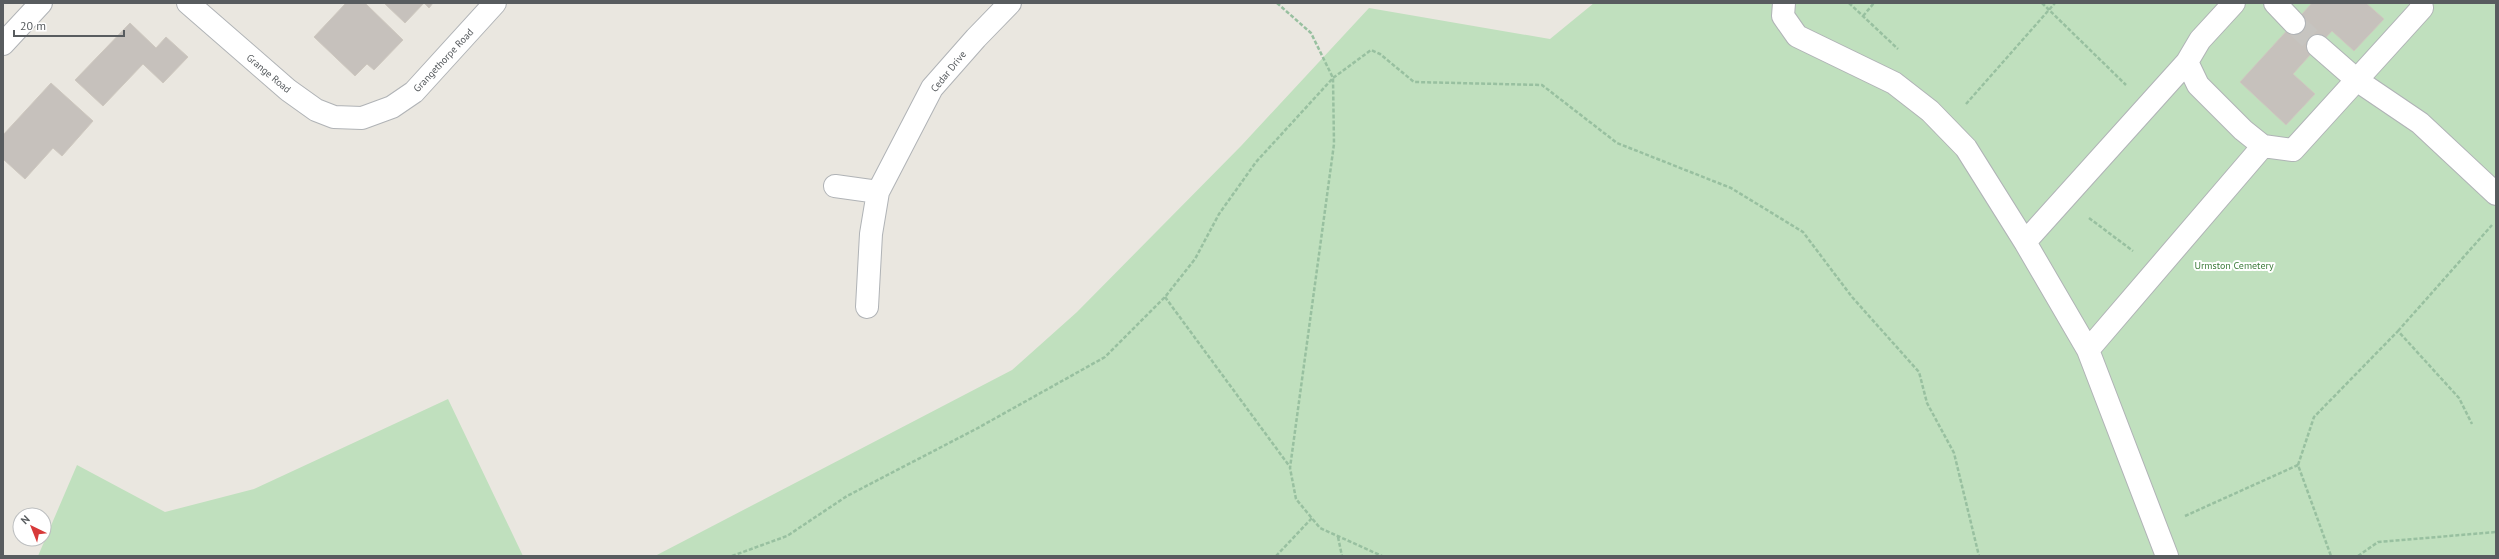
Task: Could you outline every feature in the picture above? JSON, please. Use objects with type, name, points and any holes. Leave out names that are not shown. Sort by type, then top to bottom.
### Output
[{"type":"street","points":[[3,44],[41,3]]},
{"type":"street","name":"Grange Road","points":[[188,3],[288,90],[316,110],[334,117],[362,118]]},
{"type":"street","name":"Grangethorpe Road","points":[[362,118],[392,107],[414,92],[495,3]]},
{"type":"street","name":"Cedar Drive","points":[[867,307],[871,234],[878,192],[932,88],[976,38],[1010,3]]},
{"type":"street","points":[[1784,3],[1782,16],[1797,36],[1894,83],[1930,111],[1966,148],[2026,242],[2088,350],[2167,556]]},
{"type":"street","points":[[2026,242],[2187,62],[2200,40],[2234,3]]},
{"type":"street","points":[[2275,3],[2294,23]]},
{"type":"street","points":[[2187,62],[2198,85],[2243,130],[2263,146],[2293,150],[2358,81],[2422,8],[2421,3]]},
{"type":"street","points":[[2318,46],[2358,81],[2420,123],[2496,194]]},
{"type":"street","points":[[2088,350],[2263,146]]},
{"type":"street","points":[[835,186],[878,192]]},
{"type":"path","points":[[1277,3],[1311,34],[1333,78],[1334,144],[1290,468],[1296,498],[1320,528],[1382,556]]},
{"type":"path","points":[[1863,16],[1874,3]]},
{"type":"path","points":[[2042,3],[2128,87]]},
{"type":"path","points":[[1946,127],[2055,3]]},
{"type":"path","points":[[732,556],[787,536],[847,496],[976,429],[1105,357],[1165,297],[1195,259],[1219,214],[1256,162],[1333,78],[1371,50],[1380,54],[1414,82],[1542,86],[1617,143],[1731,188],[1803,232],[1852,297],[1919,372],[1927,403],[1954,453],[1978,556]]},
{"type":"path","points":[[2065,199],[2157,270]]},
{"type":"path","points":[[2331,556],[2298,465],[2314,417],[2398,331],[2496,220]]},
{"type":"path","points":[[1165,297],[1290,468]]},
{"type":"path","points":[[2398,331],[2459,398],[2472,424]]},
{"type":"path","points":[[2156,529],[2298,465]]},
{"type":"path","points":[[1276,556],[1312,518]]},
{"type":"path","points":[[2358,556],[2378,542],[2496,532]]},
{"type":"path","points":[[1338,536],[1342,556]]},
{"type":"green space","name":"Urmston Cemetery","points":[[1594,3],[2496,3],[2496,556],[655,556],[1012,370],[1077,312],[1241,146],[1369,8],[1550,39]]},
{"type":"green space","points":[[448,399],[523,556],[38,556],[42,547],[52,547],[52,523],[77,465],[165,512],[254,489]]},
{"type":"building","points":[[346,3],[365,3],[403,40],[374,70],[367,64],[355,76],[314,37]]},
{"type":"building","points":[[384,3],[424,3],[405,23]]},
{"type":"building","points":[[424,3],[433,3],[429,8]]},
{"type":"building","points":[[2312,3],[2366,3],[2384,19],[2354,51],[2332,31],[2318,46],[2293,74],[2315,94],[2286,125],[2240,82]]},
{"type":"building","points":[[130,23],[156,48],[166,37],[188,57],[163,83],[143,64],[103,106],[75,80]]},
{"type":"building","points":[[51,83],[93,121],[62,156],[53,148],[25,179],[3,159],[3,135]]},
{"type":"tunnel","points":[[2294,23],[2318,46]]}]
